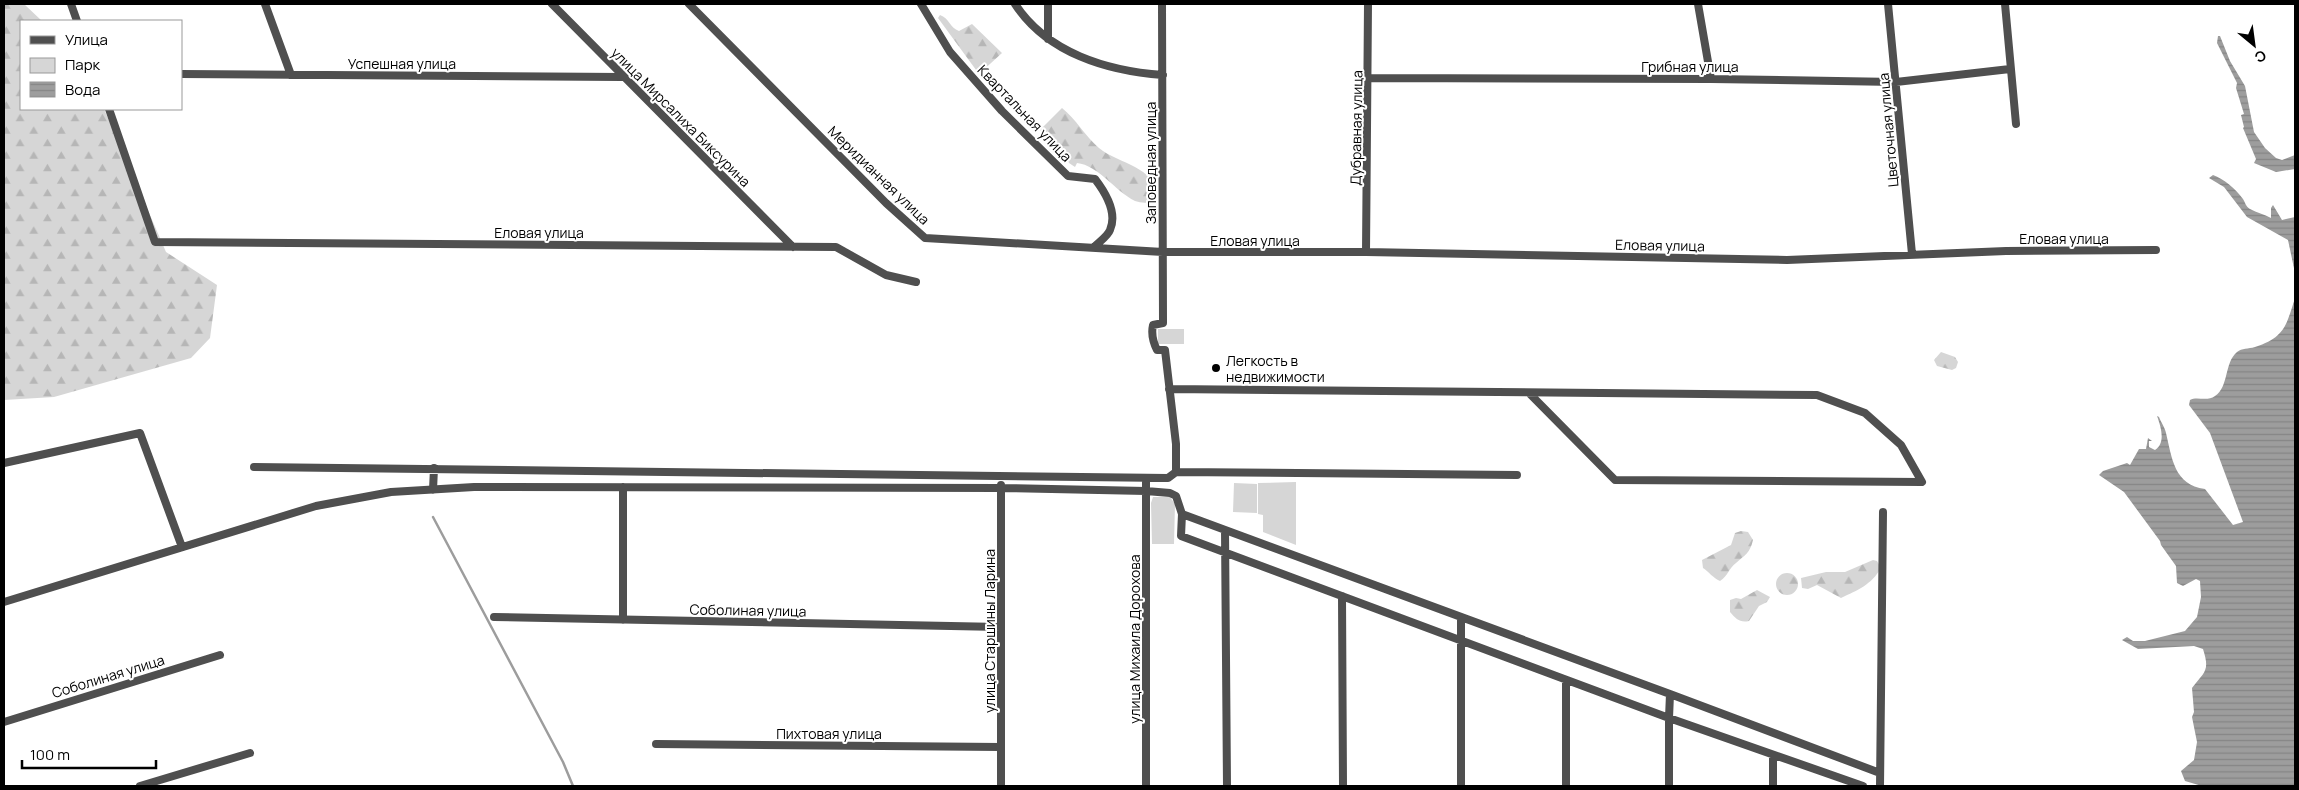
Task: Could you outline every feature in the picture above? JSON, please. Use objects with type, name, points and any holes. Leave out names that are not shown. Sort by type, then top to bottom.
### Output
[{"type":"street","points":[[71,4],[77,20]]},
{"type":"street","points":[[265,4],[291,75]]},
{"type":"street","name":"улица Мирсалиха Биксурина","points":[[552,4],[793,247]]},
{"type":"street","name":"Меридианная улица","points":[[689,4],[886,203],[925,238],[1163,252]]},
{"type":"street","name":"Квартальная улица","points":[[921,4],[950,52],[1002,111],[1068,176],[1094,179],[1106,193],[1113,217],[1110,231],[1094,248]]},
{"type":"street","points":[[1015,4],[1031,24],[1048,38],[1100,64],[1129,72],[1162,74]]},
{"type":"street","points":[[1048,4],[1048,38]]},
{"type":"street","name":"Заповедная улица","points":[[1162,4],[1163,252],[1161,266],[1163,323],[1154,326],[1153,342],[1157,350],[1165,350],[1168,389]]},
{"type":"street","name":"Дубравная улица","points":[[1366,252],[1369,78],[1368,4]]},
{"type":"street","points":[[1698,4],[1711,79]]},
{"type":"street","name":"Цветочная улица","points":[[1888,4],[1912,254]]},
{"type":"street","points":[[2005,4],[2016,124]]},
{"type":"street","name":"Грибная улица","points":[[1369,78],[1711,79],[1896,82],[2010,69]]},
{"type":"street","name":"Успешная улица","points":[[182,74],[622,76]]},
{"type":"street","name":"Еловая улица","points":[[109,110],[155,242],[836,247],[886,274],[916,282]]},
{"type":"street","name":"Еловая улица","points":[[1163,252],[1366,252],[1787,260],[2006,251],[2156,250]]},
{"type":"street","points":[[1176,472],[1176,444],[1168,389],[1530,394],[1817,395],[1865,413],[1901,446],[1922,482],[1615,480],[1530,394]]},
{"type":"street","points":[[4,463],[140,433],[182,547]]},
{"type":"street","points":[[254,467],[1002,475],[1146,479],[1168,478],[1176,472],[1517,475]]},
{"type":"street","points":[[433,490],[434,468]]},
{"type":"street","name":"улица Старшины Ларина","points":[[1001,786],[1002,475]]},
{"type":"street","name":"улица Михаила Дорохова","points":[[1146,479],[1146,786]]},
{"type":"street","points":[[4,602],[316,506],[391,492],[474,487],[1001,488],[1170,493],[1176,496],[1182,514],[1181,536],[1566,680],[1863,786]]},
{"type":"street","points":[[623,620],[624,488]]},
{"type":"street","points":[[1880,786],[1883,512]]},
{"type":"street","points":[[1182,514],[1880,773]]},
{"type":"street","points":[[1225,530],[1226,786]]},
{"type":"street","points":[[1342,596],[1343,786]]},
{"type":"street","name":"Соболиная улица","points":[[494,617],[1001,627]]},
{"type":"street","points":[[1461,617],[1461,786]]},
{"type":"street","name":"Соболиная улица","points":[[4,722],[220,655]]},
{"type":"street","points":[[1566,680],[1566,786]]},
{"type":"street","points":[[1669,786],[1670,694]]},
{"type":"street","name":"Пихтовая улица","points":[[656,744],[1001,747]]},
{"type":"street","points":[[140,786],[250,753]]},
{"type":"street","points":[[1773,786],[1774,755]]},
{"type":"green space","points":[[4,4],[24,4],[41,20],[20,20],[20,110],[104,110],[166,252],[217,285],[210,338],[191,358],[54,397],[4,400]]},
{"type":"green space","points":[[940,15],[946,18],[959,31],[972,24],[1002,53],[979,74],[938,18]]},
{"type":"green space","points":[[1062,108],[1099,148],[1146,174],[1152,181],[1155,191],[1155,203],[1135,201],[1092,168],[1077,163],[1075,167],[1069,163],[1062,149],[1040,130]]},
{"type":"green space","points":[[1158,329],[1184,329],[1184,344],[1158,344]]},
{"type":"green space","points":[[1941,352],[1955,357],[1958,362],[1956,368],[1952,370],[1937,366],[1934,360]]},
{"type":"green space","points":[[1296,482],[1296,545],[1263,532],[1263,515],[1258,514],[1258,483]]},
{"type":"green space","points":[[1234,483],[1257,484],[1257,513],[1233,512]]},
{"type":"green space","points":[[1153,497],[1170,497],[1175,504],[1174,544],[1152,544],[1151,503]]},
{"type":"green space","points":[[1741,531],[1748,532],[1753,540],[1750,548],[1720,581],[1703,568],[1702,560],[1731,545],[1735,533]]},
{"type":"green space","points":[[1873,560],[1877,561],[1881,568],[1873,579],[1841,598],[1817,585],[1808,589],[1802,588],[1801,578],[1826,572],[1845,572]]},
{"type":"green space","points":[[1787,573],[1795,576],[1798,584],[1795,592],[1787,595],[1779,592],[1776,584],[1779,576]]},
{"type":"green space","points":[[1757,590],[1770,597],[1767,602],[1759,606],[1749,621],[1738,620],[1730,612],[1730,600],[1741,599]]},
{"type":"water","points":[[2218,36],[2220,36],[2230,61],[2245,86],[2254,132],[2265,148],[2276,158],[2282,160],[2295,155],[2295,169],[2276,172],[2254,163],[2256,159],[2243,128],[2241,115],[2244,114],[2236,88],[2237,83],[2217,43]]},
{"type":"water","points":[[2213,175],[2233,188],[2248,207],[2253,210],[2271,218],[2271,208],[2273,205],[2282,220],[2295,217],[2295,273],[2288,240],[2247,217],[2224,187],[2209,178]]},
{"type":"water","points":[[2295,298],[2295,786],[2202,786],[2185,781],[2181,771],[2194,760],[2197,742],[2192,717],[2194,712],[2192,688],[2206,667],[2203,649],[2194,646],[2138,649],[2122,640],[2127,637],[2133,641],[2145,641],[2185,631],[2197,617],[2201,597],[2200,581],[2196,579],[2183,586],[2177,583],[2176,566],[2160,541],[2124,492],[2099,475],[2103,471],[2127,463],[2130,465],[2139,449],[2146,449],[2148,438],[2152,441],[2149,441],[2149,447],[2155,450],[2158,447],[2161,443],[2162,434],[2157,416],[2165,429],[2173,461],[2181,476],[2187,482],[2205,489],[2233,525],[2243,522],[2210,433],[2189,405],[2190,400],[2212,398],[2215,396],[2223,387],[2230,362],[2237,352],[2273,339],[2283,329]]},
{"type":"waterway","points":[[433,517],[563,762],[573,786]]},
{"type":"place","name":"Легкость в недвижимости","points":[[1216,368]]}]
